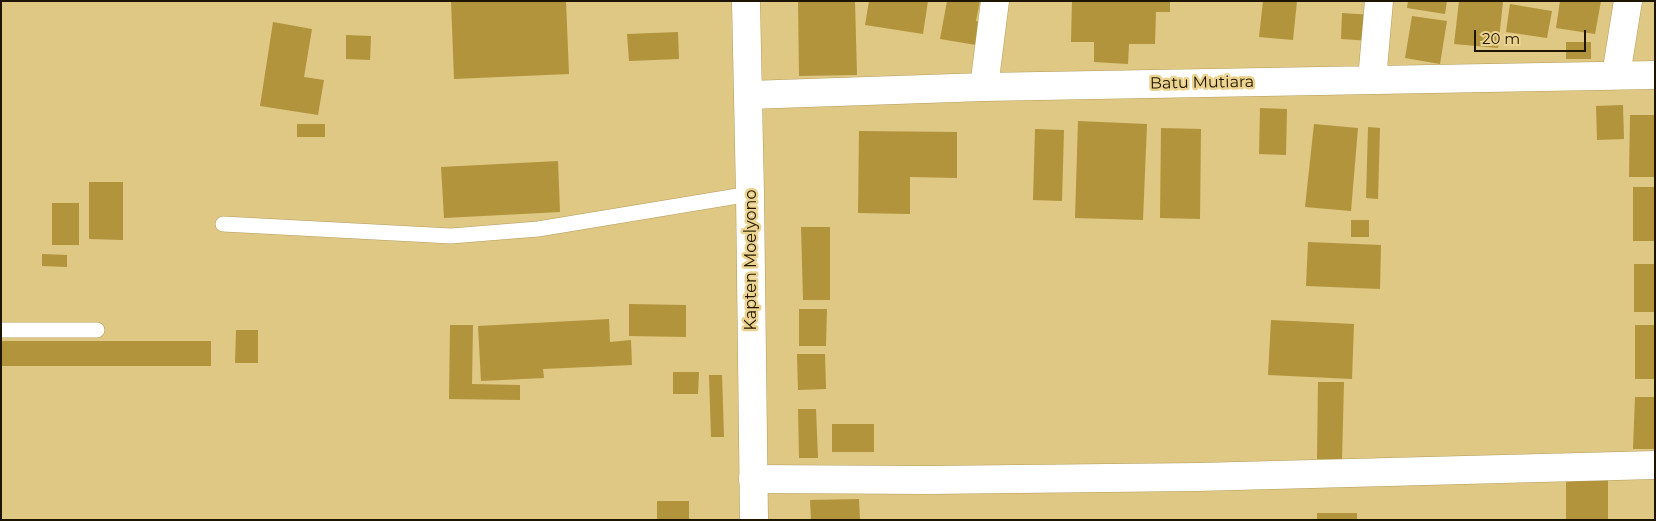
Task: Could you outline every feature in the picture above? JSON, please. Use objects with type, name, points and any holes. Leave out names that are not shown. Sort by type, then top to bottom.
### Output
[{"type":"street","name":"Kapten Moelyono","points":[[746,1],[754,520]]},
{"type":"street","points":[[984,87],[995,1]]},
{"type":"street","points":[[1372,80],[1379,1]]},
{"type":"street","points":[[1616,75],[1628,1]]},
{"type":"street","name":"Batu Mutiara","points":[[748,95],[984,87],[1655,75]]},
{"type":"street","points":[[753,479],[1170,478],[1655,465]]},
{"type":"lane","points":[[223,224],[451,236],[538,229],[750,194]]},
{"type":"lane","points":[[1,330],[98,330]]},
{"type":"building","points":[[451,1],[566,1],[569,74],[454,79]]},
{"type":"building","points":[[798,1],[855,1],[857,75],[799,76]]},
{"type":"building","points":[[869,1],[928,1],[923,34],[865,25]]},
{"type":"building","points":[[947,1],[980,1],[976,21],[987,23],[982,46],[940,39]]},
{"type":"building","points":[[1072,1],[1170,1],[1170,12],[1156,12],[1155,44],[1129,44],[1128,64],[1094,62],[1094,42],[1071,42]]},
{"type":"building","points":[[1263,1],[1297,1],[1293,40],[1259,37]]},
{"type":"building","points":[[1408,1],[1447,1],[1445,14],[1407,8]]},
{"type":"building","points":[[1459,1],[1503,2],[1498,48],[1454,44]]},
{"type":"building","points":[[1560,1],[1601,1],[1595,34],[1556,28]]},
{"type":"building","points":[[1510,4],[1552,11],[1547,38],[1506,32]]},
{"type":"building","points":[[1342,13],[1373,15],[1371,41],[1341,39]]},
{"type":"building","points":[[1412,16],[1447,21],[1440,64],[1405,58]]},
{"type":"building","points":[[273,22],[312,29],[304,77],[324,80],[318,115],[260,106]]},
{"type":"building","points":[[678,32],[679,59],[629,61],[627,34]]},
{"type":"building","points":[[346,35],[371,36],[370,60],[346,59]]},
{"type":"building","points":[[1566,42],[1591,42],[1591,59],[1566,59]]},
{"type":"building","points":[[1623,105],[1624,139],[1597,140],[1596,106]]},
{"type":"building","points":[[1260,108],[1287,109],[1286,155],[1259,154]]},
{"type":"building","points":[[1630,115],[1655,115],[1655,177],[1629,177]]},
{"type":"building","points":[[1078,121],[1147,124],[1143,220],[1075,218]]},
{"type":"building","points":[[297,124],[325,124],[325,137],[297,137]]},
{"type":"building","points":[[1314,124],[1358,128],[1351,211],[1305,207]]},
{"type":"building","points":[[1368,127],[1380,128],[1378,199],[1366,198]]},
{"type":"building","points":[[1161,128],[1201,129],[1200,219],[1160,218]]},
{"type":"building","points":[[1035,129],[1064,130],[1062,201],[1033,200]]},
{"type":"building","points":[[859,131],[957,132],[957,178],[910,177],[910,214],[858,213]]},
{"type":"building","points":[[558,161],[560,212],[444,218],[441,167]]},
{"type":"building","points":[[89,182],[123,182],[123,240],[89,239]]},
{"type":"building","points":[[1633,187],[1655,187],[1655,241],[1633,241]]},
{"type":"building","points":[[52,203],[79,203],[79,245],[52,245]]},
{"type":"building","points":[[1351,220],[1369,220],[1369,237],[1351,237]]},
{"type":"building","points":[[801,227],[830,227],[830,300],[803,300]]},
{"type":"building","points":[[1308,242],[1381,245],[1380,289],[1306,286]]},
{"type":"building","points":[[42,254],[67,255],[67,267],[42,266]]},
{"type":"building","points":[[1634,264],[1655,264],[1655,312],[1634,312]]},
{"type":"building","points":[[629,304],[686,305],[686,337],[629,336]]},
{"type":"building","points":[[799,309],[827,309],[826,346],[799,346]]},
{"type":"building","points":[[609,319],[610,342],[631,340],[632,365],[543,369],[544,378],[481,381],[478,326]]},
{"type":"building","points":[[1271,320],[1354,324],[1352,379],[1268,375]]},
{"type":"building","points":[[450,325],[473,325],[472,384],[520,385],[520,400],[449,399]]},
{"type":"building","points":[[1635,325],[1655,325],[1655,379],[1635,379]]},
{"type":"building","points":[[236,330],[258,330],[258,363],[235,363]]},
{"type":"building","points":[[1,341],[211,341],[211,366],[1,366]]},
{"type":"building","points":[[797,354],[825,354],[826,389],[798,390]]},
{"type":"building","points":[[673,372],[699,372],[698,394],[673,394]]},
{"type":"building","points":[[709,375],[722,375],[724,437],[711,437]]},
{"type":"building","points":[[1318,382],[1344,382],[1342,460],[1317,459]]},
{"type":"building","points":[[1635,397],[1655,397],[1655,449],[1633,449]]},
{"type":"building","points":[[798,409],[816,409],[818,458],[799,458]]},
{"type":"building","points":[[832,424],[874,424],[874,452],[832,452]]},
{"type":"building","points":[[1566,480],[1608,480],[1608,520],[1566,520]]},
{"type":"building","points":[[859,499],[860,520],[811,520],[810,500]]},
{"type":"building","points":[[657,501],[689,501],[689,520],[657,520]]},
{"type":"building","points":[[1317,513],[1357,513],[1357,520],[1317,520]]}]
